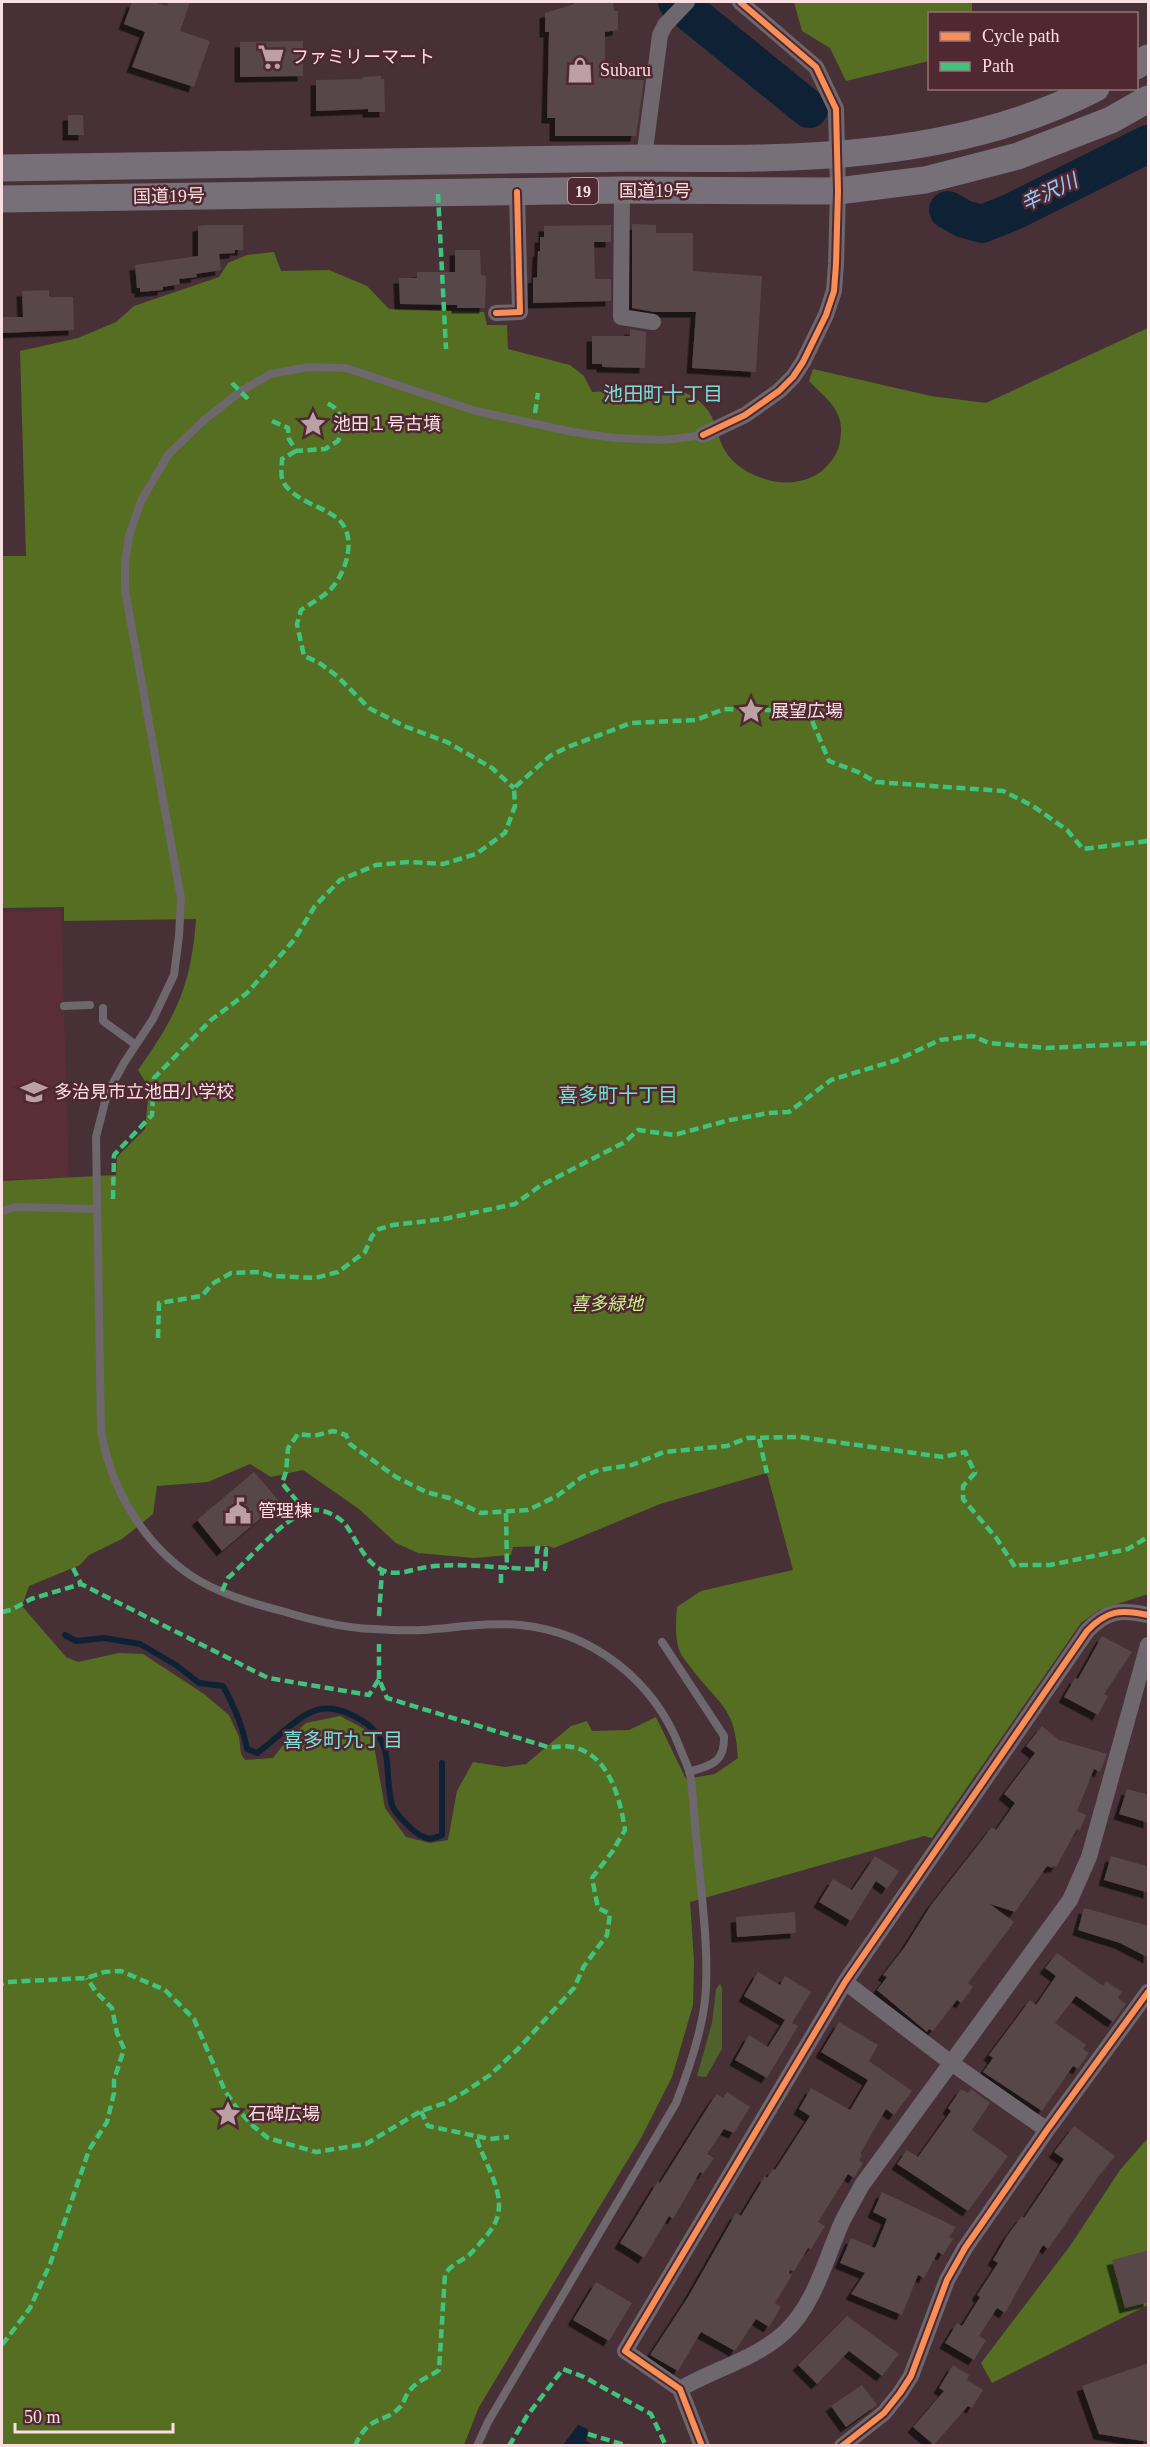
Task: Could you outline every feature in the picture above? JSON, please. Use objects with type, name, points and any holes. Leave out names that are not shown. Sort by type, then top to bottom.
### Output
[{"type":"highway","name":"国道19号","points":[[2,168],[644,158],[733,159],[837,154],[951,139],[1018,121],[1091,90]]},
{"type":"highway","name":"国道19号","points":[[2,199],[622,190],[838,191],[925,180],[1018,156],[1111,120],[1149,99]]},
{"type":"street","points":[[644,158],[660,35],[665,26],[687,2]]},
{"type":"street","points":[[702,435],[746,415],[779,391],[803,362],[826,315],[834,291],[838,191],[836,109],[816,67],[740,2]]},
{"type":"street","points":[[622,190],[621,317],[653,322]]},
{"type":"street","points":[[496,313],[520,312],[518,192]]},
{"type":"street","points":[[702,2445],[680,2389],[625,2351],[845,1982],[1087,1631],[1099,1619],[1115,1612],[1131,1611],[1149,1615]]},
{"type":"street","points":[[680,2389],[743,2359],[786,2332],[803,2310],[843,2220],[862,2185],[1070,1900],[1081,1877],[1149,1645]]},
{"type":"street","points":[[845,1982],[950,2062],[1047,2130]]},
{"type":"street","points":[[842,2445],[884,2413],[900,2393],[911,2376],[946,2280],[985,2218],[1047,2130],[1149,1992]]},
{"type":"lane","points":[[477,2445],[488,2422],[676,2103],[690,2066],[704,2006],[705,1962],[689,1772],[672,1727],[655,1701],[635,1677],[605,1654],[558,1632],[519,1625],[418,1630],[369,1629],[315,1621],[246,1601],[192,1576],[167,1557],[147,1536],[115,1481],[105,1455],[100,1401],[96,1137],[107,1094],[153,1019],[174,975],[181,898],[125,590],[125,563],[129,536],[141,501],[168,455],[203,421],[241,391],[271,374],[308,368],[346,369],[476,411],[573,432],[616,438],[665,440],[702,435]]},
{"type":"lane","points":[[64,1006],[90,1005]]},
{"type":"lane","points":[[103,1008],[103,1021],[136,1045]]},
{"type":"lane","points":[[2,1211],[15,1207],[96,1209]]},
{"type":"lane","points":[[662,1642],[724,1736],[721,1756],[712,1764],[689,1772]]},
{"type":"shaded area","name":"多治見市立池田小学校","points":[[61,910],[69,1178],[2,1180],[2,912]]},
{"type":"green space","points":[[794,2],[972,2],[972,12],[928,12],[928,61],[846,81],[830,48],[802,31]]},
{"type":"green space","name":"喜多緑地","points":[[274,252],[281,271],[329,270],[367,286],[389,309],[484,312],[487,325],[507,325],[508,349],[570,365],[584,376],[592,392],[658,391],[688,394],[707,409],[721,443],[732,460],[753,474],[777,482],[802,481],[814,476],[828,465],[839,446],[841,429],[838,414],[830,402],[809,381],[813,369],[931,396],[986,403],[1148,328],[1148,1594],[1099,1610],[1081,1623],[932,1838],[924,1836],[690,1902],[694,1961],[693,2005],[672,2077],[641,2138],[479,2407],[464,2445],[2,2445],[2,1181],[116,1175],[117,1157],[145,1129],[149,1088],[138,1070],[163,1033],[180,999],[190,963],[196,919],[64,921],[64,907],[2,908],[2,556],[26,556],[20,351],[78,338],[116,322],[134,306],[219,277],[228,263],[247,255]],"holes":[[[250,1464],[271,1477],[303,1470],[359,1509],[396,1543],[418,1553],[474,1558],[511,1555],[513,1547],[548,1546],[554,1548],[660,1504],[767,1473],[793,1570],[701,1591],[677,1607],[676,1636],[681,1654],[726,1710],[734,1729],[738,1758],[715,1774],[686,1779],[656,1717],[629,1730],[592,1731],[587,1721],[571,1726],[526,1764],[505,1767],[473,1762],[457,1791],[448,1840],[430,1843],[406,1837],[385,1808],[373,1740],[368,1731],[340,1716],[306,1723],[287,1740],[273,1758],[245,1760],[241,1754],[239,1737],[229,1715],[204,1694],[143,1654],[119,1653],[78,1662],[66,1657],[22,1606],[29,1586],[80,1565],[89,1555],[122,1539],[153,1514],[157,1486],[208,1482]]]},
{"type":"green space","points":[[720,1984],[722,1988],[722,2049],[706,2077],[697,2076],[712,2023],[716,1989]]},
{"type":"green space","points":[[1148,2138],[1148,2305],[992,2383],[981,2363],[1070,2246],[1120,2170]]},
{"type":"water","points":[[578,2425],[588,2429],[586,2441],[594,2445],[563,2445]]},
{"type":"building","points":[[132,2],[153,2],[167,6],[169,2],[190,2],[180,31],[210,41],[194,87],[132,67],[145,32],[124,24]]},
{"type":"building","name":"Subaru","points":[[574,2],[613,2],[614,11],[618,11],[618,30],[605,32],[605,63],[612,63],[611,79],[644,80],[636,136],[555,136],[555,118],[547,118],[549,32],[545,32],[545,13],[574,4]]},
{"type":"building","name":"ファミリーマート","points":[[303,41],[303,76],[240,77],[240,42]]},
{"type":"building","points":[[381,76],[381,79],[384,79],[385,112],[368,112],[368,109],[316,111],[316,80],[363,79],[363,77]]},
{"type":"building","points":[[68,115],[83,115],[84,135],[68,135]]},
{"type":"building","points":[[632,224],[656,225],[656,233],[693,233],[693,271],[762,276],[756,372],[692,368],[696,312],[654,312],[632,308]]},
{"type":"building","points":[[243,225],[243,250],[219,254],[221,270],[196,274],[197,277],[179,279],[180,284],[163,287],[163,290],[140,292],[140,288],[137,288],[135,265],[198,256],[198,226]]},
{"type":"building","points":[[611,225],[611,242],[594,242],[595,279],[611,279],[611,301],[533,303],[533,278],[537,277],[538,251],[540,251],[540,237],[544,237],[544,226]]},
{"type":"building","points":[[455,250],[480,250],[481,275],[486,276],[485,308],[400,304],[399,278],[417,278],[417,272],[455,272]]},
{"type":"building","points":[[49,290],[49,297],[73,297],[74,330],[2,333],[2,317],[23,317],[22,291]]},
{"type":"building","points":[[630,329],[646,332],[645,368],[602,367],[602,364],[592,364],[592,336],[630,336]]},
{"type":"building","name":"管理棟","points":[[254,1472],[280,1502],[222,1551],[197,1520]]},
{"type":"building","points":[[1102,1636],[1132,1652],[1104,1694],[1108,1696],[1098,1715],[1064,1697],[1075,1678],[1078,1679]]},
{"type":"building","points":[[1042,1726],[1059,1740],[1107,1754],[1100,1772],[1094,1769],[1077,1811],[1086,1815],[1080,1830],[1077,1829],[1056,1867],[1047,1866],[1015,1912],[990,1904],[1014,1922],[968,1983],[973,1987],[961,2003],[957,2000],[933,2031],[929,2029],[927,2032],[877,1990],[887,1977],[883,1975],[904,1948],[931,1905],[992,1827],[996,1830],[1015,1803],[1004,1794],[1035,1753],[1026,1746]]},
{"type":"building","points":[[1127,1789],[1149,1795],[1149,1823],[1119,1814]]},
{"type":"building","points":[[875,1856],[899,1871],[887,1889],[876,1881],[851,1921],[819,1902],[833,1879],[852,1890]]},
{"type":"building","points":[[1111,1856],[1149,1867],[1149,1893],[1104,1880]]},
{"type":"building","points":[[1084,1908],[1149,1926],[1149,1958],[1120,1943],[1078,1930]]},
{"type":"building","points":[[795,1912],[796,1933],[737,1937],[736,1917]]},
{"type":"building","points":[[1057,1953],[1103,1986],[1106,1981],[1122,1992],[1118,1998],[1126,2004],[1113,2022],[1076,1996],[1055,2023],[1086,2045],[1083,2049],[1089,2053],[1078,2069],[1073,2066],[1042,2111],[983,2072],[993,2058],[989,2055],[1030,2000],[1036,2005],[1056,1976],[1045,1968]]},
{"type":"building","points":[[758,1972],[780,1985],[785,1976],[811,1992],[792,2023],[798,2026],[767,2078],[735,2060],[749,2035],[768,2047],[785,2020],[744,1996]]},
{"type":"building","points":[[839,2022],[878,2045],[869,2061],[912,2091],[894,2115],[886,2109],[860,2154],[862,2155],[859,2160],[863,2163],[854,2178],[848,2174],[818,2222],[825,2226],[794,2271],[790,2270],[789,2273],[792,2275],[775,2303],[781,2307],[769,2327],[756,2319],[735,2351],[701,2332],[678,2371],[650,2355],[688,2297],[736,2213],[741,2216],[765,2176],[767,2178],[773,2169],[775,2170],[810,2116],[799,2109],[811,2088],[850,2110],[868,2080],[821,2052]]},
{"type":"building","points":[[961,2089],[968,2093],[971,2089],[990,2103],[972,2130],[1008,2156],[968,2211],[897,2164],[907,2150],[918,2157],[951,2111],[948,2108]]},
{"type":"building","points":[[727,2092],[750,2107],[734,2133],[724,2129],[707,2154],[714,2158],[703,2174],[700,2172],[673,2219],[669,2216],[644,2258],[620,2243],[711,2102],[717,2094],[723,2098]]},
{"type":"building","points":[[1074,2126],[1115,2156],[1048,2249],[1043,2245],[1005,2313],[997,2308],[979,2336],[986,2340],[974,2360],[945,2343],[957,2323],[962,2326],[980,2297],[977,2295],[998,2263],[993,2260],[1007,2236],[1022,2216],[1024,2218],[1064,2159],[1054,2152]]},
{"type":"building","points":[[882,2192],[956,2227],[949,2237],[953,2239],[943,2255],[938,2252],[924,2278],[918,2275],[902,2315],[851,2294],[865,2273],[840,2263],[851,2238],[875,2248],[887,2219],[873,2212]]},
{"type":"building","points":[[1149,2250],[1149,2302],[1125,2308],[1112,2260]]},
{"type":"building","points":[[596,2282],[632,2303],[609,2341],[573,2320]]},
{"type":"building","points":[[847,2316],[899,2354],[882,2376],[849,2351],[817,2384],[798,2365]]},
{"type":"building","points":[[1149,2363],[1149,2442],[1099,2434],[1082,2386]]},
{"type":"building","points":[[953,2365],[969,2375],[967,2380],[983,2390],[972,2408],[968,2406],[934,2445],[913,2427],[944,2391],[939,2388]]},
{"type":"building","points":[[862,2385],[877,2405],[846,2427],[831,2406]]},
{"type":"waterway","name":"辛沢川","points":[[677,2],[809,109]]},
{"type":"waterway","name":"辛沢川","points":[[948,210],[964,219],[982,224],[1014,211],[1148,144]]},
{"type":"waterway","points":[[65,1635],[76,1641],[104,1638],[140,1644],[176,1665],[199,1683],[223,1686],[238,1717],[247,1749],[257,1753],[296,1721],[313,1711],[329,1709],[352,1715],[377,1733],[383,1743],[389,1791],[394,1809],[411,1828],[428,1838],[442,1835],[442,1763]]},
{"type":"marked path","points":[[438,194],[446,349]]},
{"type":"marked path","points":[[232,383],[249,400]]},
{"type":"marked path","points":[[535,413],[538,393]]},
{"type":"marked path","points":[[272,421],[288,428],[289,439],[296,451],[325,449],[338,441],[342,424],[340,414],[327,403]]},
{"type":"marked path","points":[[296,451],[282,459],[282,480],[297,496],[337,518],[343,525],[349,543],[342,573],[337,581],[324,595],[301,610],[297,624],[304,656],[318,662],[337,676],[369,708],[404,726],[447,742],[492,768],[514,788]]},
{"type":"marked path","points":[[113,1199],[114,1155],[152,1115],[154,1078],[211,1020],[247,993],[294,940],[315,906],[340,880],[376,865],[408,862],[443,864],[476,854],[505,833],[515,806],[514,788],[550,756],[631,723],[696,720],[724,709],[808,711],[829,761],[876,782],[1003,791],[1033,806],[1067,830],[1083,849],[1148,841]]},
{"type":"marked path","points":[[158,1338],[159,1303],[202,1296],[212,1284],[231,1273],[259,1272],[272,1276],[315,1278],[338,1272],[365,1252],[372,1236],[379,1229],[393,1225],[444,1219],[515,1204],[540,1186],[625,1142],[638,1130],[674,1135],[730,1120],[789,1112],[831,1080],[897,1060],[940,1040],[973,1036],[989,1043],[1047,1048],[1148,1043]]},
{"type":"marked path","points":[[306,1512],[282,1483],[286,1472],[288,1448],[298,1434],[314,1436],[333,1431],[346,1435],[350,1444],[396,1477],[426,1492],[449,1498],[481,1513],[528,1510],[557,1496],[582,1477],[599,1470],[632,1465],[664,1452],[727,1446],[747,1438],[800,1437],[943,1457],[965,1452],[975,1473],[963,1486],[963,1499],[997,1539],[1015,1567],[1050,1565],[1128,1549],[1148,1537]]},
{"type":"marked path","points":[[759,1439],[767,1473]]},
{"type":"marked path","points":[[222,1591],[228,1578],[266,1540],[298,1515],[313,1510],[328,1513],[342,1521],[370,1561],[387,1572],[399,1573],[427,1567],[454,1565],[537,1569],[537,1548],[546,1549],[545,1569],[550,1569]]},
{"type":"marked path","points":[[506,1513],[507,1569]]},
{"type":"marked path","points":[[73,1568],[81,1584]]},
{"type":"marked path","points":[[501,1569],[501,1583]]},
{"type":"marked path","points":[[379,1616],[382,1571]]},
{"type":"marked path","points":[[2,1612],[11,1610],[31,1599],[81,1584],[268,1678],[369,1695],[379,1679],[387,1698],[548,1747],[569,1746],[585,1751],[604,1768],[610,1779],[620,1805],[625,1830],[592,1878],[598,1908],[610,1914],[607,1935],[584,1966],[574,1988],[518,2049],[490,2075],[463,2093],[445,2103],[421,2111],[366,2144],[316,2152],[268,2138],[236,2107],[225,2091],[194,2019],[165,1990],[121,1971],[104,1972],[87,1978],[2,1984]]},
{"type":"marked path","points":[[379,1644],[379,1679]]},
{"type":"marked path","points":[[2,2345],[30,2308],[50,2264],[89,2150],[107,2122],[114,2093],[114,2080],[124,2049],[117,2033],[112,2008],[96,1992],[87,1978]]},
{"type":"marked path","points":[[421,2111],[428,2126],[476,2136]]},
{"type":"marked path","points":[[355,2446],[366,2428],[394,2412],[401,2406],[414,2386],[439,2370],[445,2274],[452,2266],[470,2254],[490,2232],[498,2214],[499,2203],[494,2180],[476,2136],[490,2139],[509,2137]]},
{"type":"marked path","points":[[509,2446],[527,2416],[563,2369],[584,2377],[651,2414],[666,2446]]},
{"type":"marked path","points":[[588,2434],[628,2446]]},
{"type":"cycle path","points":[[703,435],[745,415],[779,391],[793,377],[826,315],[834,291],[838,191],[836,109],[816,67],[740,2]]},
{"type":"cycle path","points":[[496,313],[520,312],[517,192]]},
{"type":"cycle path","points":[[702,2446],[680,2389],[625,2351],[845,1982],[1087,1631],[1101,1619],[1115,1613],[1130,1612],[1148,1615]]},
{"type":"cycle path","points":[[842,2446],[884,2413],[900,2393],[911,2376],[947,2280],[965,2248],[1047,2130],[1148,1992]]},
{"type":"place","name":"ファミリーマート","points":[[271,57]]},
{"type":"place","name":"Subaru","points":[[580,70]]},
{"type":"place","name":"池田１号古墳","points":[[313,424]]},
{"type":"place","name":"展望広場","points":[[751,711]]},
{"type":"place","name":"多治見市立池田小学校","points":[[34,1092]]},
{"type":"place","name":"管理棟","points":[[238,1511]]},
{"type":"place","name":"石碑広場","points":[[228,2114]]},
{"type":"district","name":"池田町十丁目","points":[[663,394]]},
{"type":"district","name":"喜多町十丁目","points":[[618,1095]]},
{"type":"district","name":"喜多町九丁目","points":[[343,1740]]}]
